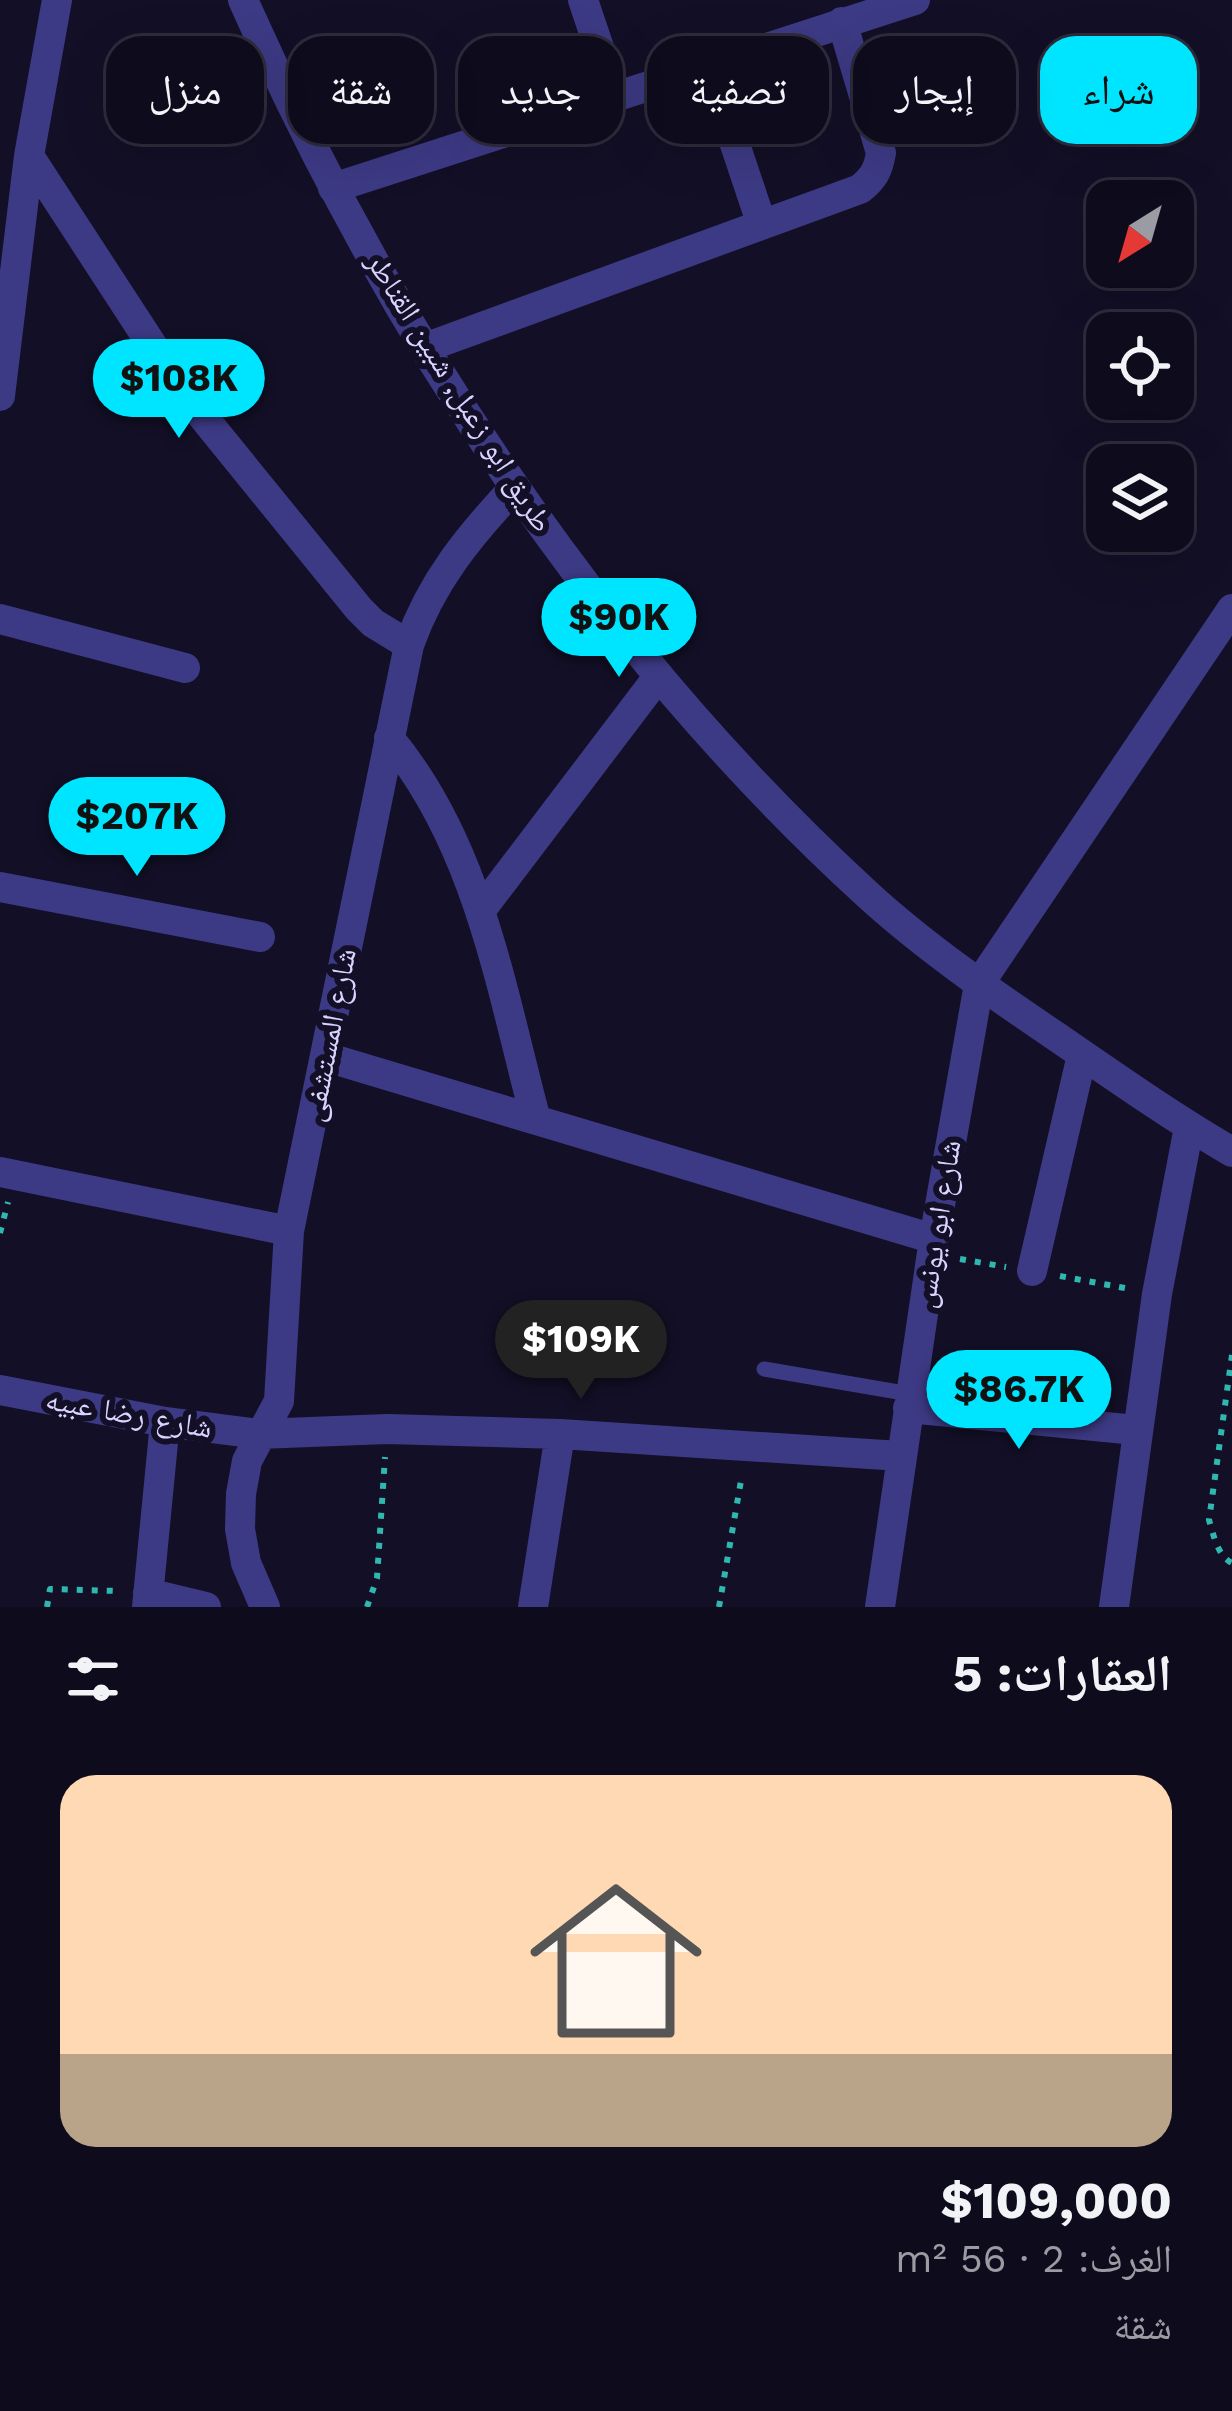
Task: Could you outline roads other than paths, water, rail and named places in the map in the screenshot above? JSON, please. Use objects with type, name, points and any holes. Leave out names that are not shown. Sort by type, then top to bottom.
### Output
[{"type":"street","points":[[0,396],[29,156],[57,0]]},
{"type":"street","name":"طريق ابو زعبل, شبين القناطر","points":[[243,0],[332,188],[427,347],[514,488],[658,677],[767,799],[872,899],[979,984],[1232,1152]]},
{"type":"street","points":[[583,0],[595,36]]},
{"type":"street","points":[[801,36],[915,0]]},
{"type":"street","points":[[427,347],[860,189],[879,169],[878,135],[842,22]]},
{"type":"street","points":[[332,188],[471,144]]},
{"type":"street","points":[[734,144],[760,222]]},
{"type":"street","points":[[29,156],[159,357],[232,457],[373,623],[409,645]]},
{"type":"street","name":"شارع المستشفى","points":[[266,1607],[246,1563],[240,1528],[247,1461],[279,1401],[289,1231],[388,739],[421,612],[464,541],[514,488]]},
{"type":"street","points":[[979,984],[1232,609]]},
{"type":"street","points":[[0,619],[185,668]]},
{"type":"street","points":[[481,910],[658,677]]},
{"type":"street","points":[[388,739],[415,769],[437,808],[481,910],[536,1120]]},
{"type":"street","points":[[0,887],[260,937]]},
{"type":"street","name":"شارع ابو يونس","points":[[880,1607],[933,1246],[979,984]]},
{"type":"street","points":[[1032,1271],[1082,1055]]},
{"type":"street","points":[[326,1057],[933,1246]]},
{"type":"street","points":[[1114,1607],[1157,1294],[1189,1126]]},
{"type":"street","points":[[0,1172],[289,1231]]},
{"type":"street","name":"شارع رضا عبيه","points":[[0,1390],[165,1422],[259,1434],[387,1430],[560,1434],[901,1456]]},
{"type":"street","points":[[909,1401],[1136,1430]]},
{"type":"street","points":[[165,1422],[148,1600],[206,1607]]},
{"type":"street","points":[[532,1607],[560,1434]]},
{"type":"lane","points":[[764,1369],[909,1401]]}]
